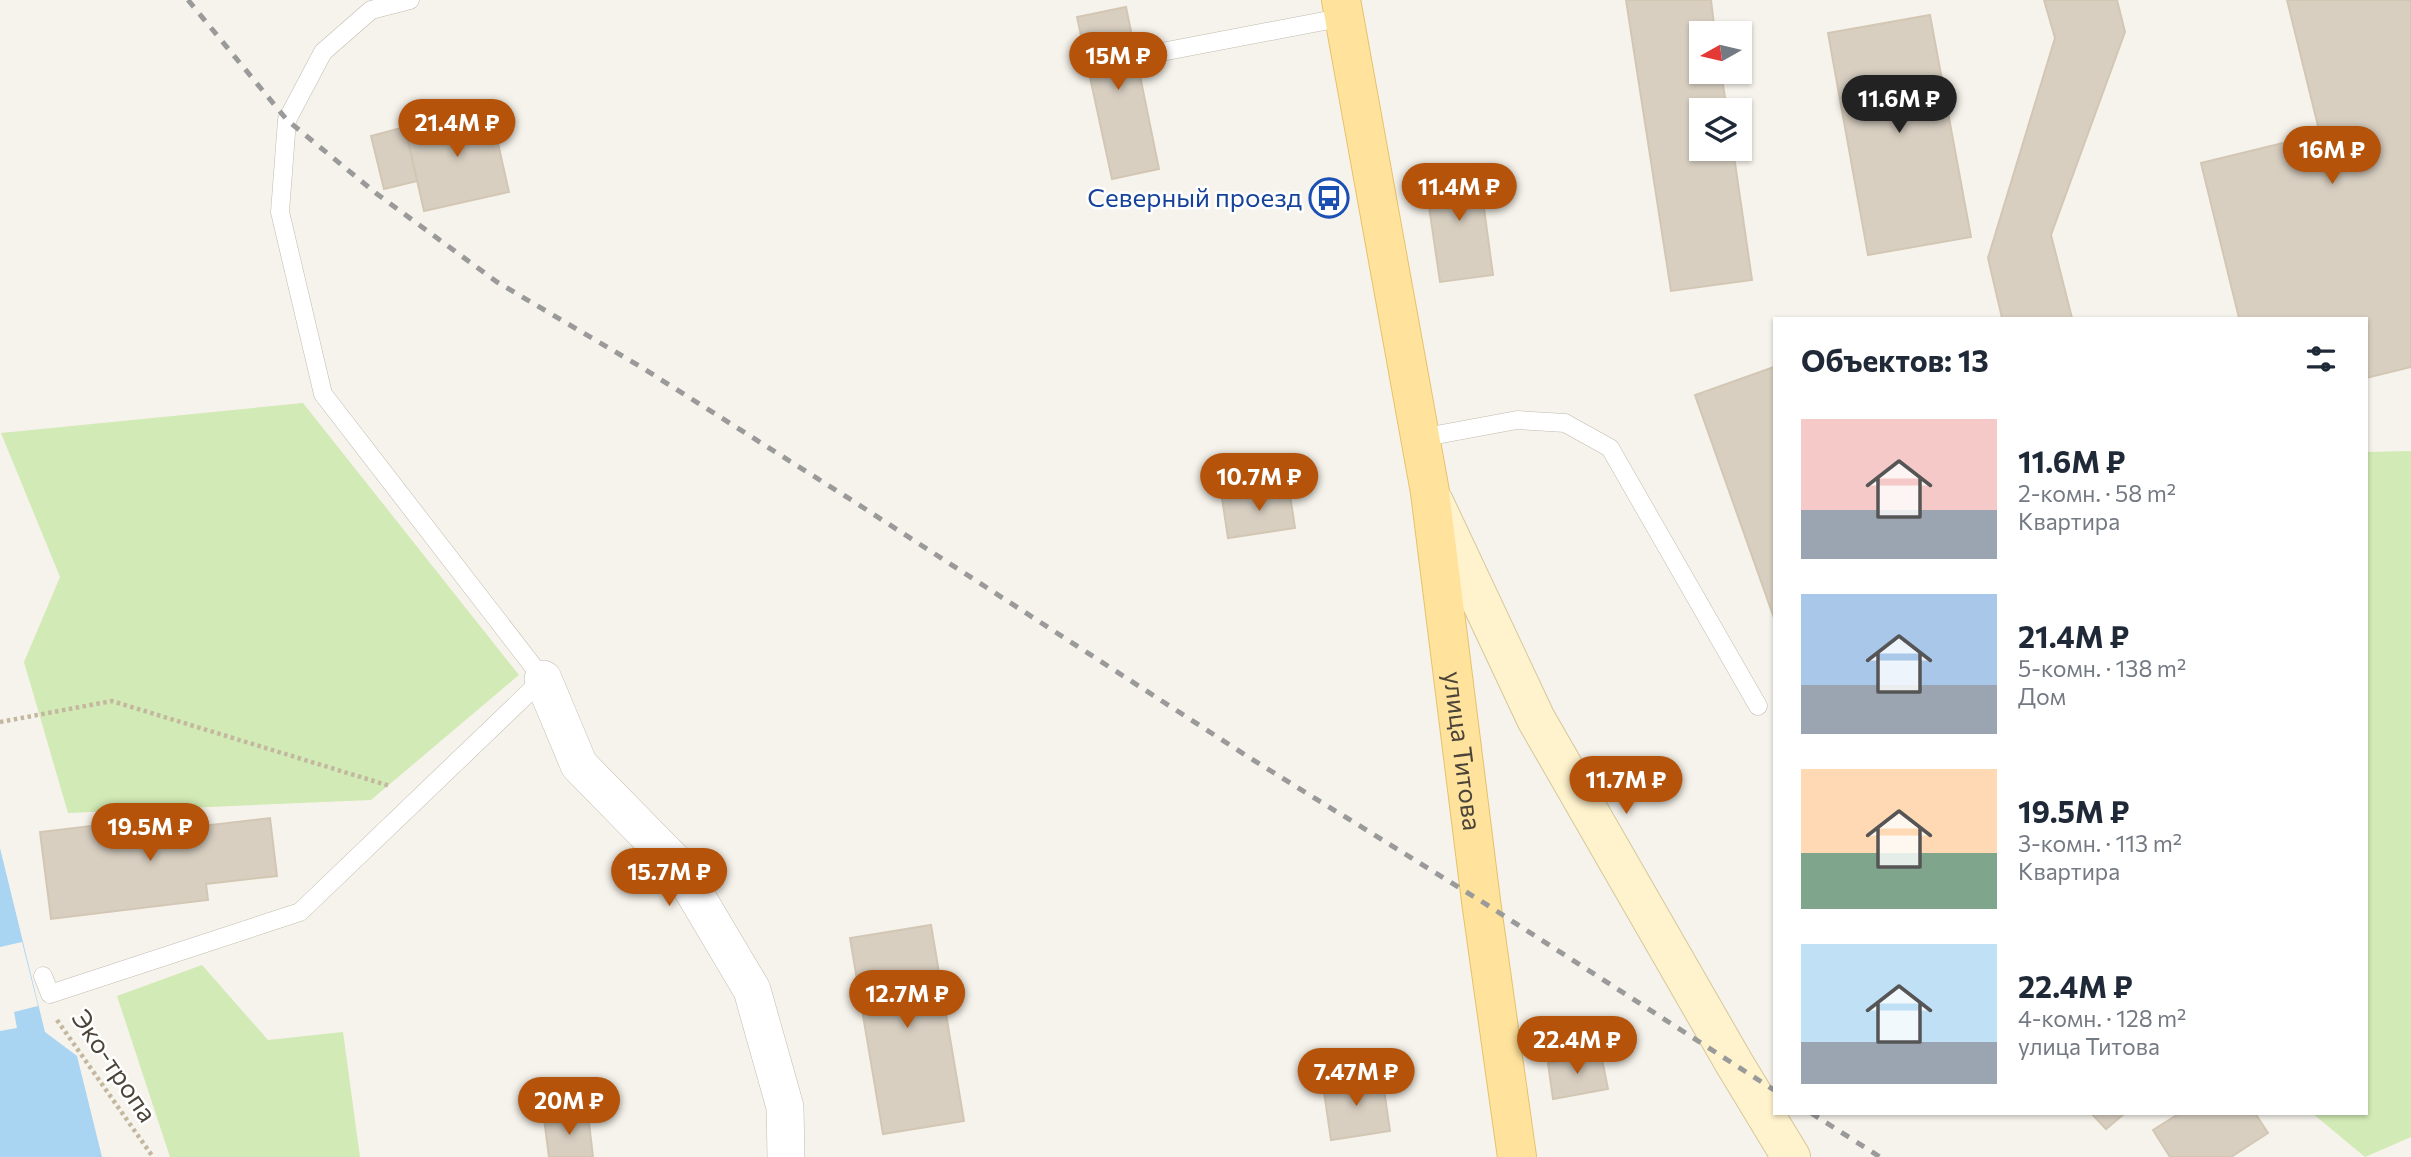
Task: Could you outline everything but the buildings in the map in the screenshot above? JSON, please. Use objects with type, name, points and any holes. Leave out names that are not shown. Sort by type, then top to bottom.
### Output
[{"type":"main road","name":"улица Титова","points":[[1343,8],[1430,492],[1481,901],[1517,1157]]},
{"type":"street","points":[[1430,492],[1536,719],[1791,1157]]},
{"type":"street","points":[[543,680],[579,765],[679,867],[752,990],[785,1107],[786,1157]]},
{"type":"lane","points":[[43,976],[50,994],[300,912],[543,680],[323,394],[280,212],[287,120],[323,52],[371,10],[410,0]]},
{"type":"lane","points":[[1146,55],[1343,8]]},
{"type":"lane","points":[[1420,438],[1517,420],[1565,423],[1610,448],[1758,706]]},
{"type":"path","points":[[0,722],[112,701],[421,796]]},
{"type":"path","name":"Эко-тропа","points":[[50,994],[58,1022],[153,1157]]},
{"type":"green space","points":[[303,403],[519,675],[371,800],[68,813],[24,662],[60,577],[1,433]]},
{"type":"green space","points":[[2411,451],[2411,1137],[2365,1157],[2314,1115],[2368,1115],[2368,452]]},
{"type":"green space","points":[[202,965],[268,1040],[343,1032],[360,1157],[170,1157],[117,996]]},
{"type":"water","points":[[0,848],[45,1032],[77,1056],[102,1157],[0,1157]]},
{"type":"pier","points":[[22,942],[38,1006],[14,1012],[17,1028],[0,1031],[0,947]]},
{"type":"railway","points":[[188,0],[287,120],[377,194],[497,282],[641,367],[853,501],[1250,758],[1481,901],[1773,1089]]},
{"type":"railway","points":[[1814,1115],[1880,1157]]},
{"type":"place","name":"Северный проезд","points":[[1329,198]]}]
